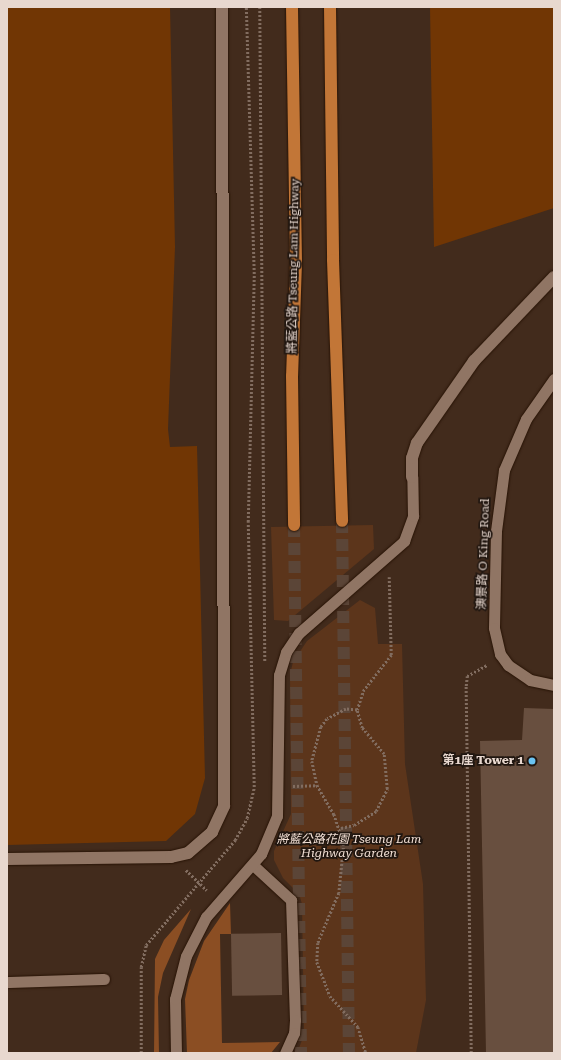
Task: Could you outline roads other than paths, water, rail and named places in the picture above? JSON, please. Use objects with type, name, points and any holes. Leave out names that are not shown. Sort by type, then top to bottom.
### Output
[{"type":"main road","name":"將藍公路 Tseung Lam Highway","points":[[292,7],[296,263],[292,376],[294,525]]},
{"type":"main road","points":[[330,7],[333,260],[342,522]]},
{"type":"street","points":[[7,859],[171,857],[188,853],[212,832],[224,806],[226,790],[221,547],[222,9]]},
{"type":"street","points":[[412,477],[412,458],[417,444],[474,361],[554,277]]},
{"type":"lane","name":"澳景路 O King Road","points":[[554,379],[517,435],[500,488],[495,553],[498,647],[504,660],[519,674],[537,682],[554,685]]},
{"type":"lane","points":[[176,1053],[175,999],[186,956],[206,917],[253,865],[268,841],[277,816],[279,675],[286,652],[299,633],[389,558],[404,541],[412,523],[415,503],[412,477]]},
{"type":"lane","points":[[253,865],[291,900],[295,1020],[294,1033],[285,1053]]},
{"type":"lane","points":[[7,982],[104,979]]},
{"type":"tunnel","points":[[342,521],[349,1053]]},
{"type":"tunnel","points":[[294,525],[301,1053]]},
{"type":"place","name":"第1座 Tower 1","points":[[532,761]]},
{"type":"park label","name":"將藍公路花園 Tseung Lam Highway Garden","points":[[349,847]]}]
